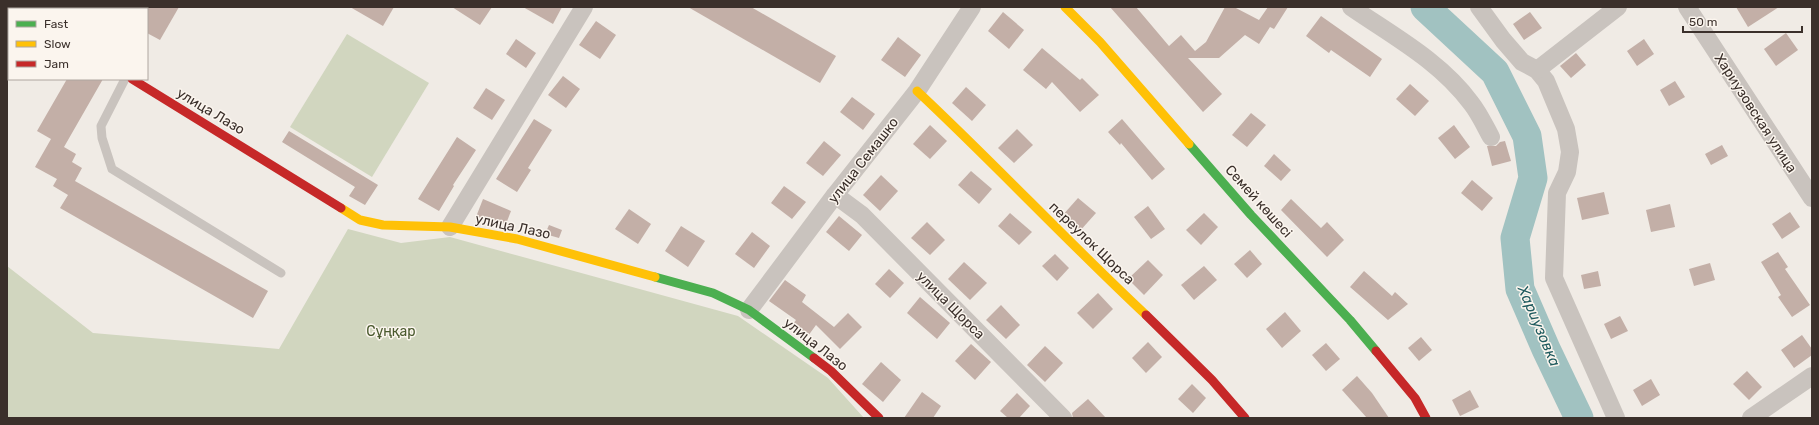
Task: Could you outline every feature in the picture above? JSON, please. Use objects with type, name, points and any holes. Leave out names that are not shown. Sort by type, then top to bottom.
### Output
[{"type":"street","points":[[450,227],[584,7]]},
{"type":"street","name":"улица Семашко","points":[[749,310],[835,195],[917,91],[972,7]]},
{"type":"street","name":"Семей көшесі","points":[[1066,7],[1100,42],[1251,215],[1350,320],[1415,398],[1426,418]]},
{"type":"street","points":[[1351,7],[1420,52],[1451,81],[1471,103],[1491,137]]},
{"type":"street","points":[[1479,7],[1503,40],[1522,62],[1537,70],[1546,81],[1566,130],[1570,152],[1567,172],[1557,193],[1554,278],[1616,418]]},
{"type":"street","points":[[1537,70],[1618,7]]},
{"type":"street","name":"Хариузовская улица","points":[[1687,7],[1812,198]]},
{"type":"street","name":"улица Лазо","points":[[134,80],[360,220],[383,225],[450,227],[517,239],[713,293],[749,310],[831,371],[879,418]]},
{"type":"street","name":"переулок Щорса","points":[[917,91],[958,128],[1017,190],[1184,352],[1233,403],[1245,418]]},
{"type":"street","name":"улица Щорса","points":[[835,195],[862,215],[1063,418]]},
{"type":"street","points":[[1750,418],[1812,376]]},
{"type":"lane","points":[[124,80],[101,126],[102,138],[112,169],[281,274]]},
{"type":"green space","points":[[347,34],[429,83],[372,177],[290,127]]},
{"type":"green space","name":"Сұңқар","points":[[348,229],[401,243],[450,237],[738,316],[828,378],[864,418],[7,418],[7,266],[93,333],[279,349]]},
{"type":"building","points":[[179,7],[160,40],[148,34],[147,8]]},
{"type":"building","points":[[350,7],[394,7],[383,26]]},
{"type":"building","points":[[452,7],[492,7],[480,25]]},
{"type":"building","points":[[523,7],[562,7],[553,24]]},
{"type":"building","points":[[688,7],[751,7],[836,56],[820,83]]},
{"type":"building","points":[[1110,7],[1136,7],[1169,46],[1181,35],[1195,51],[1206,42],[1225,7],[1234,7],[1259,20],[1268,7],[1288,7],[1274,29],[1270,27],[1259,44],[1245,35],[1219,58],[1188,58],[1222,94],[1203,112]]},
{"type":"building","points":[[1736,7],[1779,7],[1748,27]]},
{"type":"building","points":[[1003,12],[1024,30],[1009,49],[988,31]]},
{"type":"building","points":[[1530,12],[1542,28],[1524,40],[1513,24]]},
{"type":"building","points":[[1321,16],[1382,59],[1370,77],[1331,50],[1329,53],[1306,36]]},
{"type":"building","points":[[596,21],[616,35],[600,59],[579,45]]},
{"type":"building","points":[[1786,33],[1798,50],[1776,66],[1764,49]]},
{"type":"building","points":[[898,37],[921,55],[905,77],[881,60]]},
{"type":"building","points":[[516,39],[536,53],[526,68],[506,54]]},
{"type":"building","points":[[1644,39],[1654,54],[1637,66],[1627,51]]},
{"type":"building","points":[[1042,48],[1080,80],[1082,78],[1099,95],[1080,112],[1052,82],[1046,89],[1023,70]]},
{"type":"building","points":[[1576,53],[1586,65],[1571,78],[1560,66]]},
{"type":"building","points":[[563,76],[580,89],[566,108],[548,95]]},
{"type":"building","points":[[66,80],[102,80],[64,147],[76,154],[72,162],[82,168],[75,181],[268,291],[253,318],[60,208],[68,195],[53,186],[57,179],[35,167],[51,139],[37,131]]},
{"type":"building","points":[[1675,81],[1685,97],[1669,106],[1660,90]]},
{"type":"building","points":[[1410,84],[1429,101],[1415,116],[1396,99]]},
{"type":"building","points":[[966,87],[986,105],[972,121],[952,103]]},
{"type":"building","points":[[486,88],[505,100],[492,120],[473,108]]},
{"type":"building","points":[[852,97],[875,114],[863,130],[840,112]]},
{"type":"building","points":[[1251,113],[1266,125],[1247,147],[1232,135]]},
{"type":"building","points":[[534,119],[552,130],[528,168],[531,170],[517,192],[496,179]]},
{"type":"building","points":[[1122,119],[1165,169],[1152,180],[1121,143],[1120,145],[1108,132]]},
{"type":"building","points":[[930,125],[947,141],[930,159],[913,144]]},
{"type":"building","points":[[1454,125],[1470,147],[1455,159],[1438,138]]},
{"type":"building","points":[[1017,129],[1033,145],[1014,163],[998,148]]},
{"type":"building","points":[[289,131],[378,185],[365,205],[349,196],[355,187],[282,142]]},
{"type":"building","points":[[457,137],[476,150],[453,185],[454,186],[439,211],[418,199]]},
{"type":"building","points":[[824,141],[841,155],[823,176],[806,163]]},
{"type":"building","points":[[1505,141],[1511,161],[1492,166],[1487,146],[1496,146],[1500,142]]},
{"type":"building","points":[[1722,145],[1728,156],[1711,165],[1705,154]]},
{"type":"building","points":[[1274,154],[1291,170],[1281,181],[1264,166]]},
{"type":"building","points":[[971,171],[992,189],[979,204],[958,185]]},
{"type":"building","points":[[881,175],[898,191],[880,211],[863,195]]},
{"type":"building","points":[[1472,180],[1493,198],[1482,211],[1461,193]]},
{"type":"building","points":[[784,186],[806,202],[792,219],[771,203]]},
{"type":"building","points":[[1604,192],[1609,214],[1582,220],[1577,198]]},
{"type":"building","points":[[1078,198],[1096,213],[1079,232],[1062,216]]},
{"type":"building","points":[[483,199],[511,211],[506,224],[476,217]]},
{"type":"building","points":[[1291,199],[1321,228],[1327,222],[1344,240],[1327,257],[1281,210]]},
{"type":"building","points":[[1670,204],[1675,227],[1651,232],[1646,210]]},
{"type":"building","points":[[1148,206],[1165,229],[1151,239],[1134,217]]},
{"type":"building","points":[[629,209],[651,224],[638,244],[615,229]]},
{"type":"building","points":[[1790,212],[1800,227],[1782,239],[1772,224]]},
{"type":"building","points":[[1010,213],[1032,232],[1019,245],[998,226]]},
{"type":"building","points":[[1204,213],[1218,227],[1201,245],[1186,230]]},
{"type":"building","points":[[839,216],[862,235],[849,251],[826,232]]},
{"type":"building","points":[[927,222],[945,240],[930,255],[911,238]]},
{"type":"building","points":[[549,225],[562,230],[559,238],[545,234]]},
{"type":"building","points":[[681,226],[705,241],[688,267],[665,251]]},
{"type":"building","points":[[752,232],[770,246],[754,268],[735,254]]},
{"type":"building","points":[[1250,250],[1262,264],[1247,278],[1234,264]]},
{"type":"building","points":[[1778,252],[1788,267],[1785,269],[1810,305],[1792,317],[1778,297],[1781,295],[1761,262]]},
{"type":"building","points":[[1055,254],[1069,268],[1057,281],[1042,266]]},
{"type":"building","points":[[1148,260],[1163,275],[1144,295],[1128,279]]},
{"type":"building","points":[[964,262],[987,283],[970,300],[948,279]]},
{"type":"building","points":[[1710,263],[1715,280],[1694,286],[1689,269]]},
{"type":"building","points":[[1204,266],[1217,280],[1194,300],[1181,285]]},
{"type":"building","points":[[889,269],[904,283],[890,298],[875,284]]},
{"type":"building","points":[[1364,271],[1392,296],[1395,292],[1408,304],[1388,320],[1350,287]]},
{"type":"building","points":[[1598,271],[1601,286],[1584,289],[1581,275]]},
{"type":"building","points":[[785,280],[806,295],[802,302],[834,327],[848,313],[862,327],[840,349],[816,325],[808,336],[793,324],[796,320],[769,301]]},
{"type":"building","points":[[1098,293],[1113,309],[1093,329],[1077,313]]},
{"type":"building","points":[[920,297],[950,323],[937,339],[907,313]]},
{"type":"building","points":[[1001,305],[1020,325],[1006,339],[986,320]]},
{"type":"building","points":[[1285,312],[1301,331],[1282,348],[1266,329]]},
{"type":"building","points":[[1620,316],[1628,331],[1611,339],[1604,324]]},
{"type":"building","points":[[1802,335],[1812,349],[1812,355],[1794,368],[1781,350]]},
{"type":"building","points":[[1421,337],[1432,350],[1419,361],[1408,348]]},
{"type":"building","points":[[1148,342],[1162,357],[1146,373],[1132,358]]},
{"type":"building","points":[[1326,343],[1340,359],[1326,371],[1312,355]]},
{"type":"building","points":[[971,344],[991,362],[975,380],[955,361]]},
{"type":"building","points":[[1045,346],[1063,363],[1045,382],[1027,365]]},
{"type":"building","points":[[881,362],[901,380],[883,402],[862,384]]},
{"type":"building","points":[[1747,371],[1762,387],[1749,400],[1733,384]]},
{"type":"building","points":[[1357,376],[1372,393],[1389,418],[1367,418],[1342,390]]},
{"type":"building","points":[[1651,379],[1660,395],[1642,406],[1633,390]]},
{"type":"building","points":[[1192,384],[1206,398],[1193,413],[1178,399]]},
{"type":"building","points":[[1470,390],[1479,407],[1460,416],[1452,400]]},
{"type":"building","points":[[922,392],[941,406],[933,418],[904,418]]},
{"type":"building","points":[[1017,393],[1030,406],[1019,418],[1008,418],[1000,411]]},
{"type":"building","points":[[1088,399],[1106,418],[1073,418],[1072,413]]},
{"type":"waterway","name":"Хариузовка","points":[[1425,7],[1495,72],[1527,136],[1533,178],[1515,238],[1520,289],[1546,349],[1579,418]]},
{"type":"traffic: fast","points":[[1189,144],[1251,215],[1350,320],[1376,351]]},
{"type":"traffic: fast","points":[[655,277],[713,293],[749,310],[814,358]]},
{"type":"traffic: slow","points":[[1065,7],[1100,42],[1189,144]]},
{"type":"traffic: slow","points":[[917,91],[1146,315]]},
{"type":"traffic: slow","points":[[341,208],[360,220],[383,225],[450,227],[517,239],[655,277]]},
{"type":"traffic: jam","points":[[134,80],[341,208]]},
{"type":"traffic: jam","points":[[1146,315],[1212,380],[1245,418]]},
{"type":"traffic: jam","points":[[1376,351],[1415,398],[1426,418]]},
{"type":"traffic: jam","points":[[814,358],[831,371],[879,418]]}]
